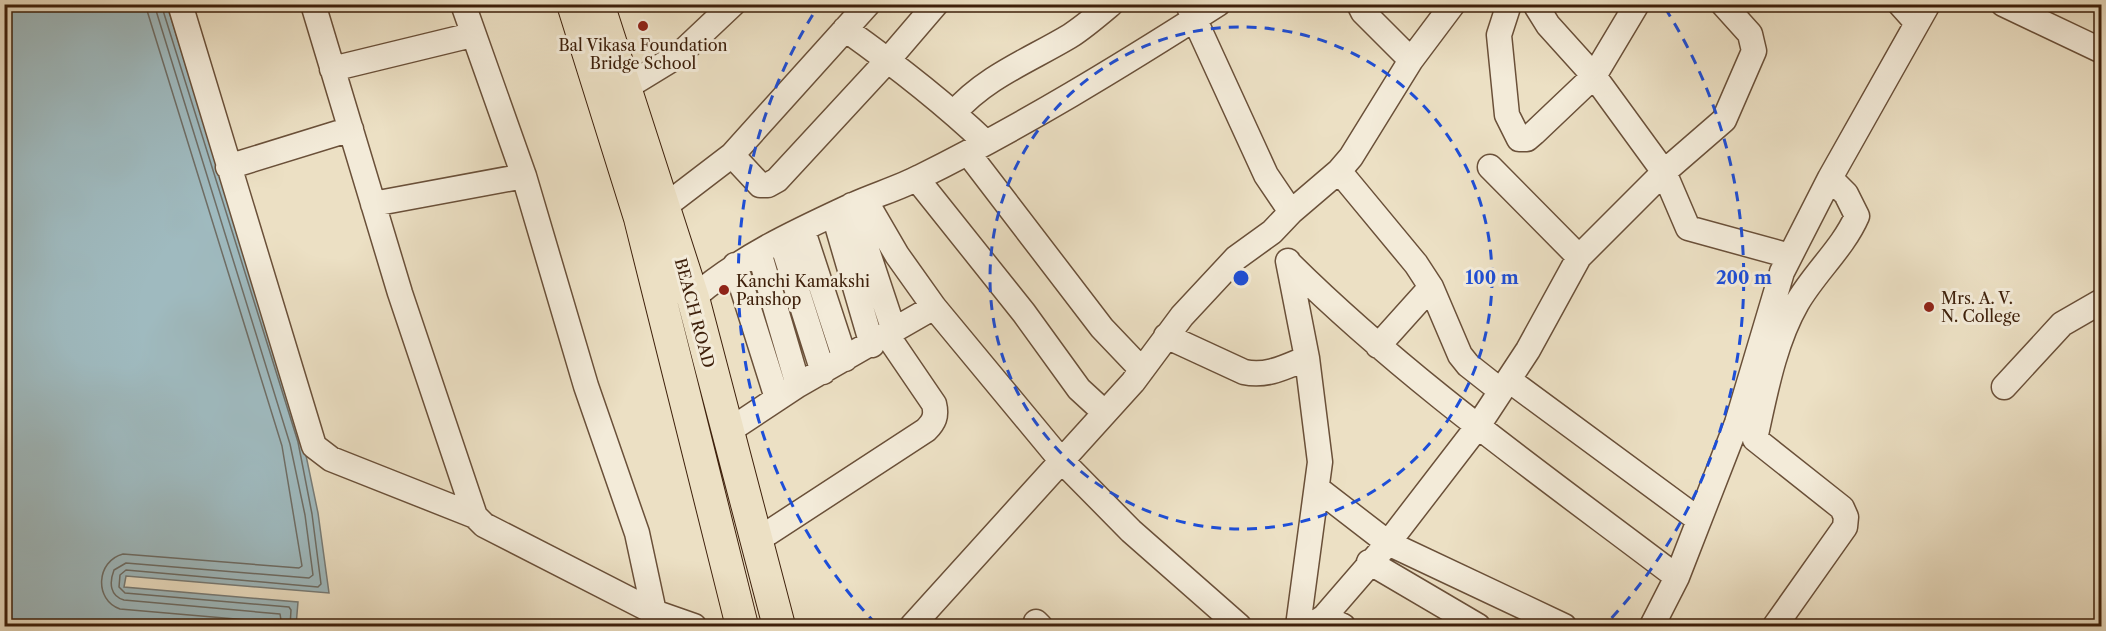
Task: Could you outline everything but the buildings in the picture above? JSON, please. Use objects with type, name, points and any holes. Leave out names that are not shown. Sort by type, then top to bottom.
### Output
[{"type":"main road","name":"BEACH ROAD","points":[[573,4],[652,213],[693,298],[779,627]]},
{"type":"main road","name":"BEACH ROAD","points":[[598,4],[625,88],[742,627]]},
{"type":"street","points":[[180,4],[314,446],[331,459],[475,516],[484,525],[653,619],[694,627]]},
{"type":"street","points":[[313,4],[400,292],[475,516]]},
{"type":"street","points":[[463,4],[472,35],[524,176],[586,386],[637,533],[653,619]]},
{"type":"street","points":[[625,88],[679,55],[733,4]]},
{"type":"street","points":[[652,213],[732,155],[868,4]]},
{"type":"street","points":[[732,155],[760,184],[768,185],[777,180],[888,60],[936,4]]},
{"type":"street","points":[[954,113],[969,96],[1024,60],[1071,36],[1111,4]]},
{"type":"street","points":[[693,298],[735,265],[781,240],[917,179],[977,147],[1056,104],[1192,12],[1218,4]]},
{"type":"street","points":[[1359,4],[1363,12],[1411,60]]},
{"type":"street","points":[[912,627],[1142,370],[1166,336],[1236,258],[1272,232],[1351,158],[1411,60],[1453,4]]},
{"type":"street","points":[[1509,4],[1499,35],[1507,115],[1520,139],[1527,139],[1594,76],[1637,4]]},
{"type":"street","points":[[1535,4],[1548,25],[1594,76],[1664,172],[1688,228],[1790,256]]},
{"type":"street","points":[[1325,623],[1369,562],[1388,543],[1478,426],[1505,386],[1579,258],[1664,172],[1724,120],[1754,51],[1750,34],[1723,4]]},
{"type":"street","points":[[1652,627],[1677,577],[1737,423],[1782,272],[1830,178],[1922,14],[1900,4]]},
{"type":"street","points":[[2003,4],[2102,51]]},
{"type":"street","points":[[1192,12],[1266,175],[1291,212]]},
{"type":"street","points":[[844,29],[888,60],[954,113],[1102,328],[1142,370]]},
{"type":"street","points":[[332,69],[472,35]]},
{"type":"street","points":[[228,167],[351,129]]},
{"type":"street","points":[[1490,167],[1579,258]]},
{"type":"street","points":[[1339,171],[1416,264],[1431,287],[1460,355],[1468,365],[1505,386],[1699,520]]},
{"type":"street","points":[[373,204],[524,176]]},
{"type":"street","points":[[1775,627],[1845,527],[1846,517],[1842,508],[1755,439],[1775,362],[1796,306],[1811,281],[1849,234],[1857,216],[1846,194],[1830,178]]},
{"type":"street","points":[[917,179],[1024,313],[1079,389],[1104,412]]},
{"type":"street","points":[[851,207],[897,255],[934,307],[1060,459],[1131,531],[1239,627]]},
{"type":"street","points":[[756,541],[926,430],[933,422],[936,413],[934,405],[884,337],[851,207]]},
{"type":"street","points":[[803,231],[845,359]]},
{"type":"street","points":[[1272,232],[1288,262],[1307,358],[1320,462],[1298,627]]},
{"type":"street","points":[[781,240],[823,372]]},
{"type":"street","points":[[759,252],[798,385]]},
{"type":"street","points":[[1288,262],[1340,313],[1378,346],[1478,426],[1677,577]]},
{"type":"street","points":[[735,265],[777,398]]},
{"type":"street","points":[[1378,346],[1431,287]]},
{"type":"street","points":[[2004,387],[2062,324],[2102,301]]},
{"type":"street","points":[[727,432],[798,385],[934,307]]},
{"type":"street","points":[[1166,336],[1244,372],[1257,375],[1270,373],[1307,358]]},
{"type":"street","points":[[1318,489],[1388,543],[1564,627]]},
{"type":"street","points":[[1369,562],[1476,626]]},
{"type":"water","points":[[4,5],[167,5],[303,441],[318,513],[329,593],[126,576],[124,587],[298,602],[296,626],[5,626]]},
{"type":"place","name":"Bal Vikasa Foundation Bridge School","points":[[643,26]]},
{"type":"place","name":"Kanchi Kamakshi Panshop","points":[[724,290]]},
{"type":"place","name":"Mrs. A. V. N. College","points":[[1929,307]]}]
